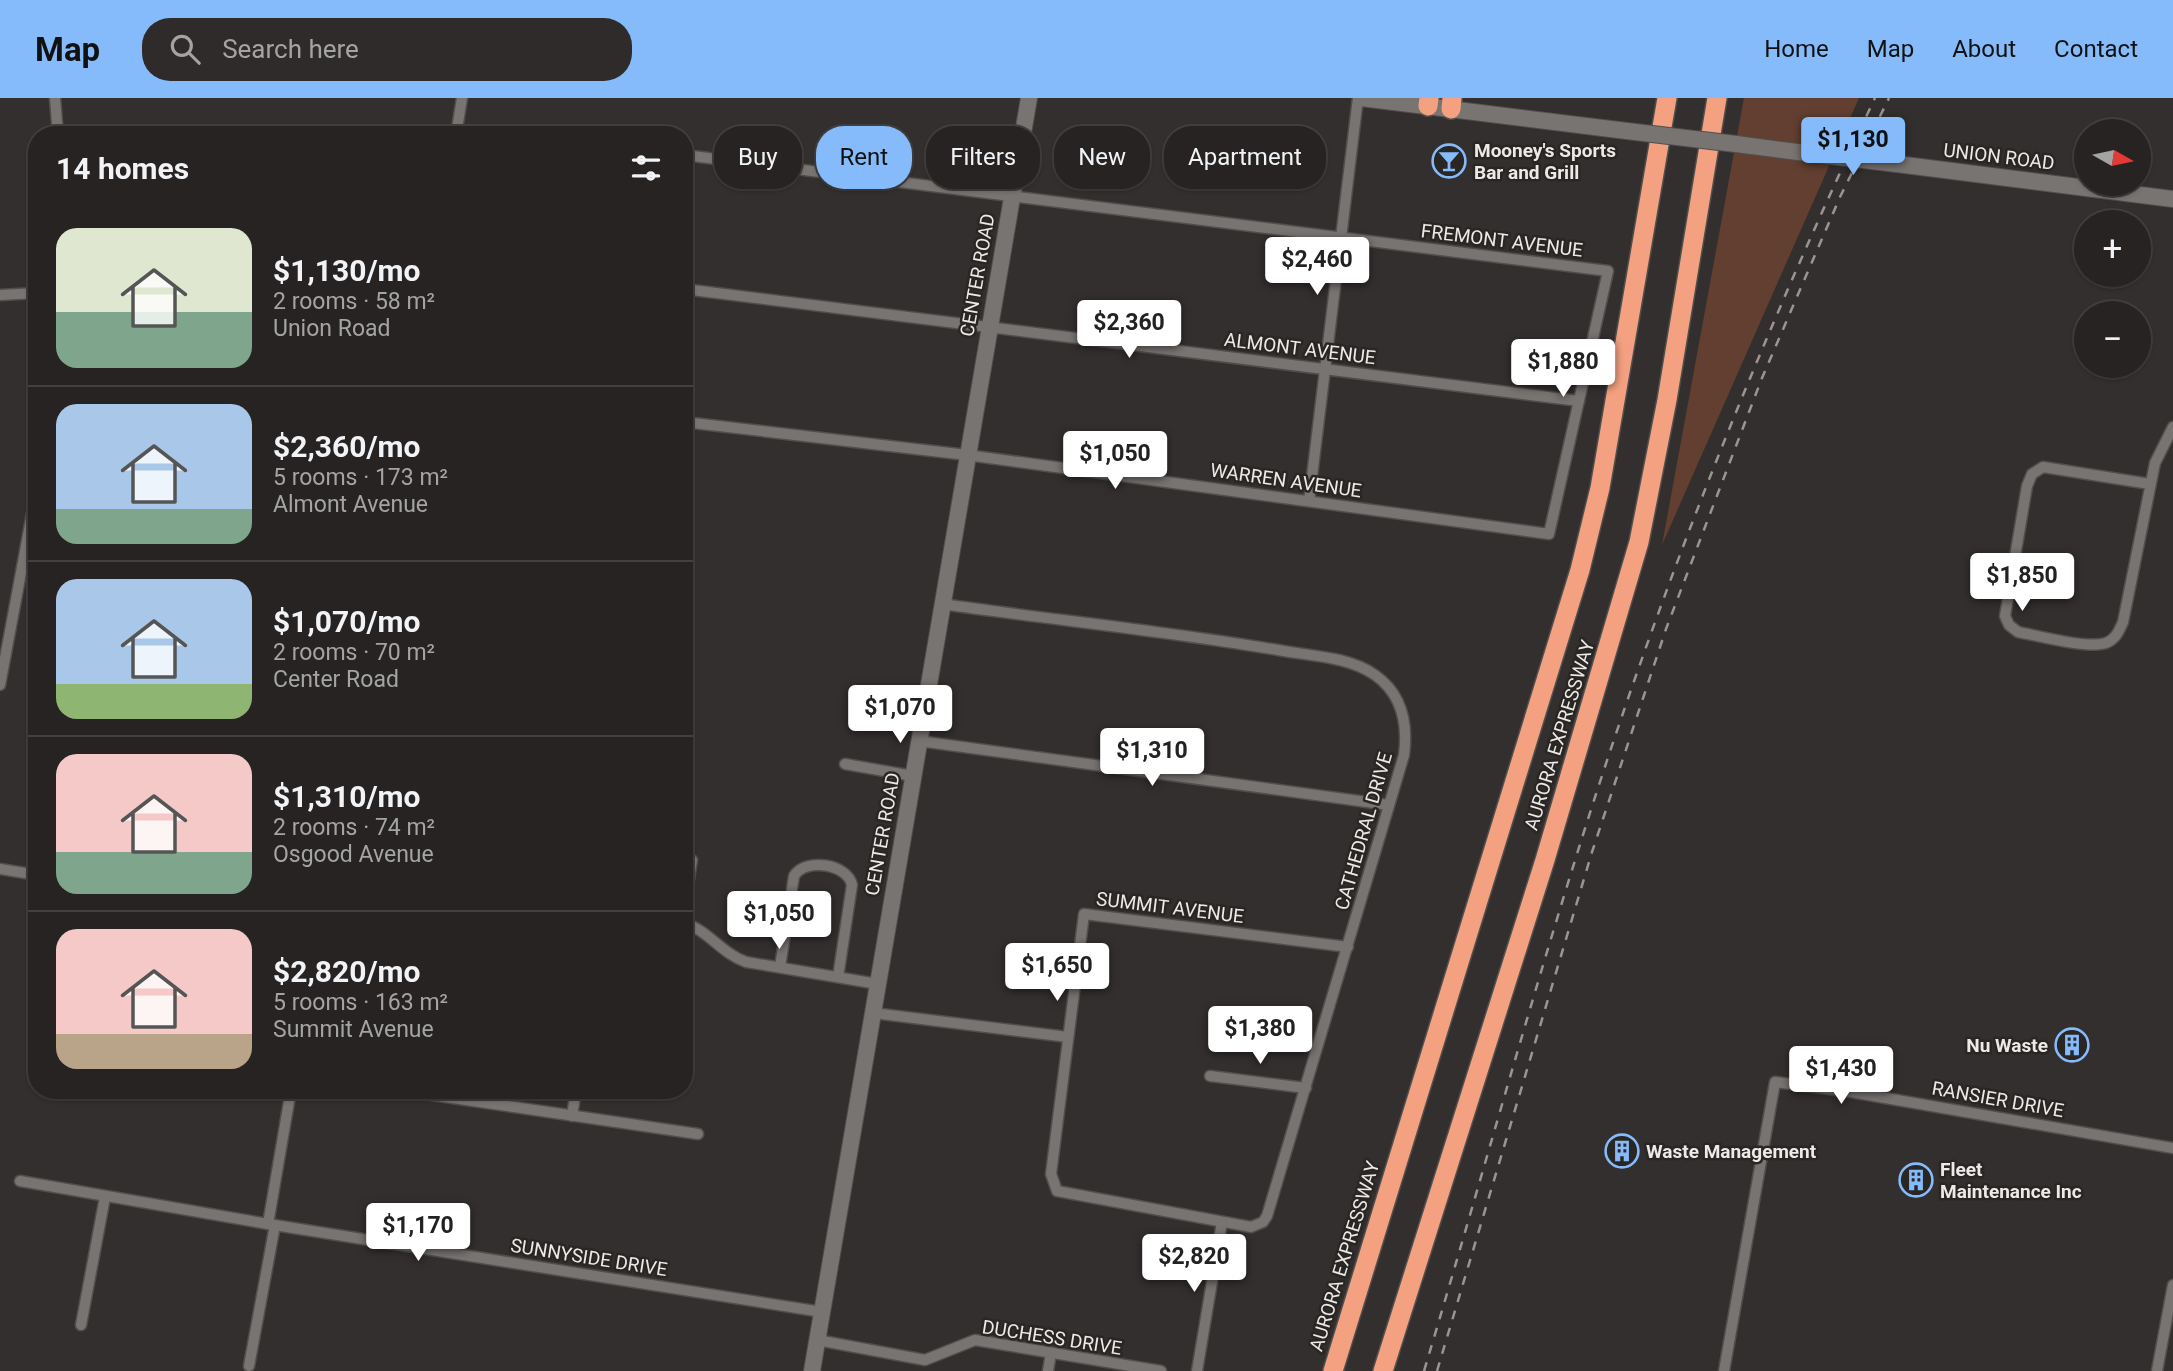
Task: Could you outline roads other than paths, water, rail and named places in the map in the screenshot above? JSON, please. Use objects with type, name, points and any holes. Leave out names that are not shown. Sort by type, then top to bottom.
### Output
[{"type":"highway","name":"AURORA EXPRESSWAY","points":[[1333,1371],[1580,570],[1600,488],[1667,98]]},
{"type":"highway","name":"AURORA EXPRESSWAY","points":[[1384,1371],[1545,860],[1639,542],[1667,400],[1717,98]]},
{"type":"main road","name":"CENTER ROAD","points":[[812,1371],[1029,98]]},
{"type":"main road","name":"UNION ROAD","points":[[1359,98],[1452,104],[1627,131],[2173,199]]},
{"type":"street","points":[[55,98],[57,126]]},
{"type":"street","points":[[457,126],[462,98]]},
{"type":"street","points":[[1308,501],[1359,98]]},
{"type":"street","name":"FREMONT AVENUE","points":[[693,156],[1608,271],[1578,401]]},
{"type":"street","name":"ALMONT AVENUE","points":[[693,290],[1578,401]]},
{"type":"street","points":[[0,295],[28,293]]},
{"type":"street","name":"WARREN AVENUE","points":[[693,423],[967,455],[1549,534],[1578,401]]},
{"type":"street","points":[[2150,484],[2043,467],[2032,474],[2027,486],[2005,616],[2009,625],[2018,632],[2092,644],[2106,643],[2117,636],[2123,622],[2155,463],[2173,427]]},
{"type":"street","points":[[0,685],[28,535]]},
{"type":"street","name":"CATHEDRAL DRIVE","points":[[942,604],[1236,643],[1349,663],[1365,669],[1382,681],[1395,697],[1406,729],[1404,755],[1267,1216],[1263,1222],[1251,1227],[1222,1222]]},
{"type":"street","points":[[919,741],[1389,805]]},
{"type":"street","points":[[845,764],[913,776]]},
{"type":"street","points":[[780,967],[794,876],[799,868],[807,864],[844,870],[850,876],[852,885],[838,977]]},
{"type":"street","points":[[0,869],[28,874]]},
{"type":"street","name":"SUMMIT AVENUE","points":[[1222,1222],[1057,1191],[1051,1174],[1084,914],[1348,947]]},
{"type":"street","points":[[693,926],[731,956],[878,984]]},
{"type":"street","points":[[873,1013],[1068,1037]]},
{"type":"street","points":[[1210,1076],[1306,1088]]},
{"type":"street","name":"RANSIER DRIVE","points":[[1724,1371],[1775,1082],[1851,1092],[2173,1148]]},
{"type":"street","points":[[249,1366],[290,1099]]},
{"type":"street","points":[[458,1099],[698,1134]]},
{"type":"street","points":[[572,1116],[575,1099]]},
{"type":"street","name":"SUNNYSIDE DRIVE","points":[[20,1181],[271,1225],[822,1312]]},
{"type":"street","points":[[81,1325],[105,1197]]},
{"type":"street","points":[[1197,1371],[1222,1222]]},
{"type":"street","points":[[2157,1371],[2173,1285]]},
{"type":"street","name":"DUCHESS DRIVE","points":[[817,1340],[925,1360],[975,1340],[1161,1371]]},
{"type":"street","points":[[1048,1371],[1051,1353]]},
{"type":"railway","points":[[1424,1371],[1552,935],[1597,791],[1658,614],[1760,354],[1875,98]]},
{"type":"railway","points":[[1437,1371],[1592,852],[1666,629],[1762,378],[1840,197],[1889,98]]},
{"type":"place","name":"Mooney's Sports Bar and Grill","points":[[1449,161]]},
{"type":"place","name":"Nu Waste","points":[[2072,1045]]},
{"type":"place","name":"Waste Management","points":[[1622,1151]]},
{"type":"place","name":"Fleet Maintenance Inc","points":[[1916,1180]]}]
